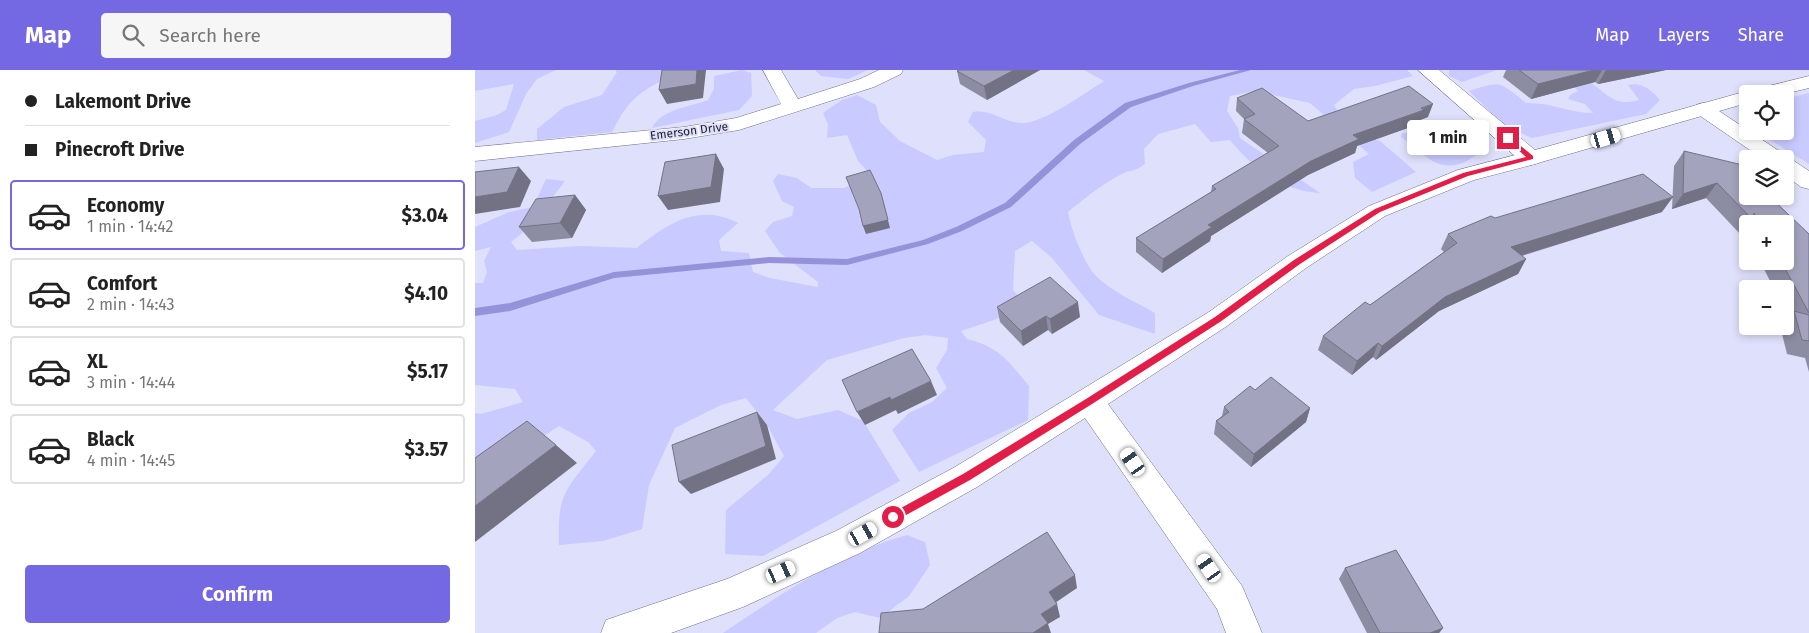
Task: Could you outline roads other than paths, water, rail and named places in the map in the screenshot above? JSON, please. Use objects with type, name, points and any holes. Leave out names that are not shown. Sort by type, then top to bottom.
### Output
[{"type":"street","points":[[771,70],[793,108]]},
{"type":"street","name":"Emerson Drive","points":[[475,154],[684,132],[739,124],[867,83],[894,70]]},
{"type":"street","points":[[1427,70],[1531,158]]},
{"type":"street","points":[[1794,86],[1809,82]]},
{"type":"street","points":[[619,633],[731,595],[848,542],[967,477],[1218,320],[1297,262],[1377,211],[1465,175],[1739,99]]},
{"type":"street","points":[[1703,109],[1764,150]]},
{"type":"street","points":[[1794,171],[1809,182]]},
{"type":"street","points":[[1089,401],[1230,598],[1244,633]]},
{"type":"waterway","points":[[475,312],[510,307],[614,275],[769,260],[847,262],[925,242],[959,229],[1008,205],[1077,142],[1128,105],[1191,84],[1248,70]]}]
